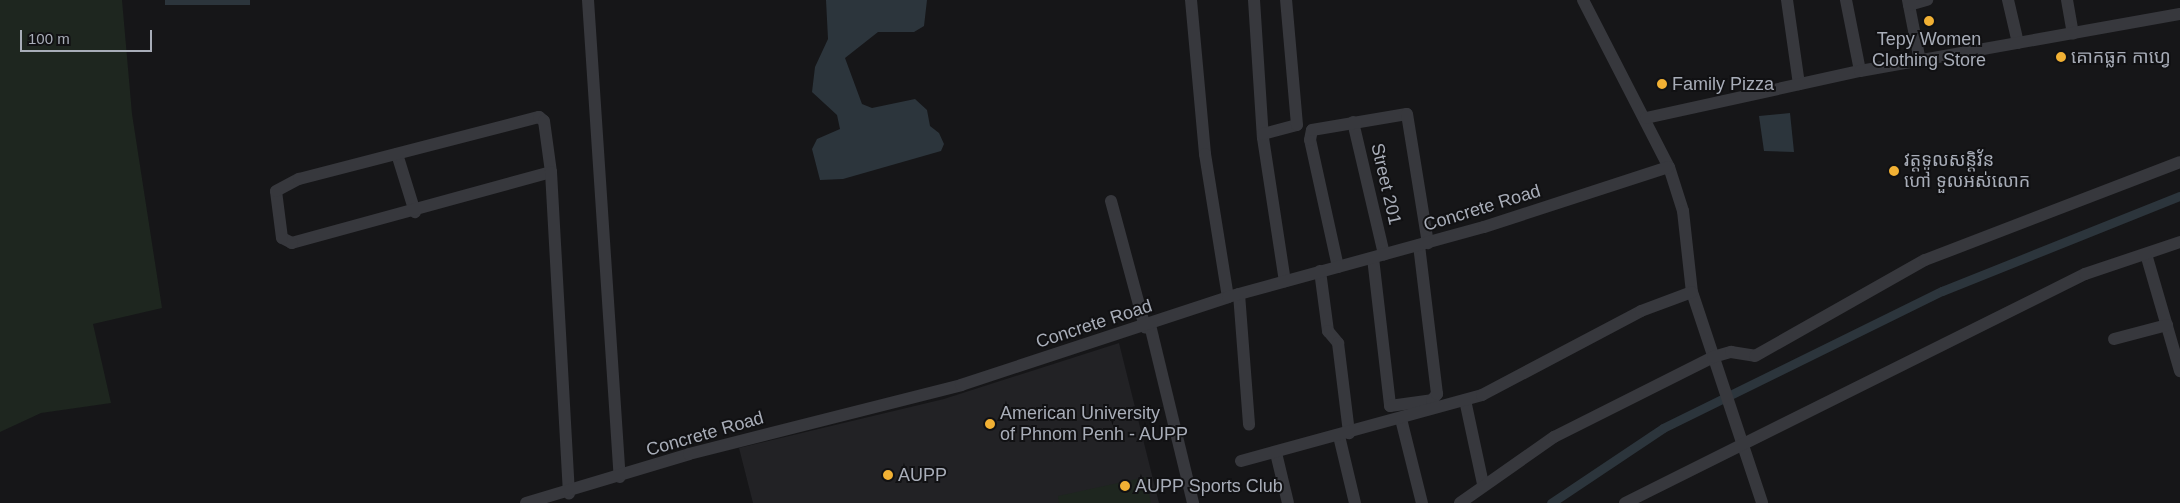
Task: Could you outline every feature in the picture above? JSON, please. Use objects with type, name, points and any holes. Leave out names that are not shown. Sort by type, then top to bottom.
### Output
[{"type":"street","points":[[588,0],[620,477]]},
{"type":"street","points":[[1191,0],[1205,154],[1234,296],[1249,425]]},
{"type":"street","points":[[1254,0],[1263,134],[1285,281]]},
{"type":"street","points":[[1263,134],[1297,125],[1286,0]]},
{"type":"street","points":[[1583,0],[1646,118],[1669,167],[1683,211],[1692,292],[1744,440],[1762,503]]},
{"type":"street","points":[[1787,0],[1799,84]]},
{"type":"street","points":[[1846,0],[1860,71]]},
{"type":"street","points":[[1920,61],[1908,3],[1927,0]]},
{"type":"street","points":[[2008,0],[2018,43]]},
{"type":"street","points":[[2067,0],[2073,33]]},
{"type":"street","points":[[1646,118],[1860,71],[2180,14]]},
{"type":"street","points":[[1338,267],[1309,136],[1312,130],[1400,113],[1409,116],[1424,244]]},
{"type":"street","points":[[551,172],[415,212],[292,243],[282,238],[278,187],[539,117],[546,125],[551,172],[569,493]]},
{"type":"street","name":"Street 201","points":[[1353,122],[1378,256],[1390,406],[1432,400],[1437,394],[1424,244]]},
{"type":"street","points":[[397,154],[415,212]]},
{"type":"street","points":[[1460,503],[1483,484],[1554,437],[1731,352],[1755,356],[1925,260],[2180,162]]},
{"type":"street","name":"Concrete Road","points":[[526,503],[569,493],[689,454],[961,384],[1148,326],[1234,296],[1424,244],[1669,167]]},
{"type":"street","points":[[1111,200],[1148,326],[1193,503]]},
{"type":"street","points":[[1625,503],[1744,440],[2085,274],[2180,242]]},
{"type":"street","points":[[2146,254],[2180,371]]},
{"type":"street","points":[[1320,272],[1328,331],[1338,343],[1344,434],[1355,503]]},
{"type":"street","points":[[1241,461],[1401,419],[1465,400],[1499,387],[1641,311],[1692,292]]},
{"type":"street","points":[[2114,339],[2167,325]]},
{"type":"street","points":[[1465,400],[1483,484]]},
{"type":"street","points":[[1401,419],[1422,503]]},
{"type":"street","points":[[1276,453],[1288,503]]},
{"type":"shaded area","points":[[0,0],[122,0],[132,114],[162,308],[93,324],[111,403],[41,413],[0,432]]},
{"type":"shaded area","points":[[165,0],[250,0],[250,5],[165,5]]},
{"type":"shaded area","points":[[826,0],[927,0],[924,26],[914,32],[878,32],[845,58],[862,104],[872,108],[915,99],[927,110],[930,126],[939,133],[944,144],[941,151],[843,179],[820,180],[812,149],[817,139],[840,129],[837,115],[812,92],[815,67],[828,39]]},
{"type":"shaded area","points":[[1790,113],[1794,152],[1764,151],[1759,116]]},
{"type":"shaded area","name":"American University of Phnom Penh - AUPP","points":[[1119,343],[1159,503],[753,503],[739,448],[944,399]]},
{"type":"shaded area","name":"AUPP Sports Club","points":[[1146,477],[1151,503],[1059,503],[1058,496]]},
{"type":"waterway","points":[[1551,503],[1663,428],[1942,291],[2180,196]]},
{"type":"place","name":"Tepy Women Clothing Store","points":[[1929,21]]},
{"type":"place","name":"គោកធ្លក កាហ្វេ","points":[[2061,57]]},
{"type":"place","name":"Family Pizza","points":[[1662,84]]},
{"type":"place","name":"វត្តទូលសន្តិវ័ន ហៅ ទួលអស់លោក","points":[[1894,171]]},
{"type":"place","name":"American University of Phnom Penh - AUPP","points":[[990,424]]},
{"type":"place","name":"AUPP","points":[[888,475]]},
{"type":"place","name":"AUPP Sports Club","points":[[1125,486]]}]
